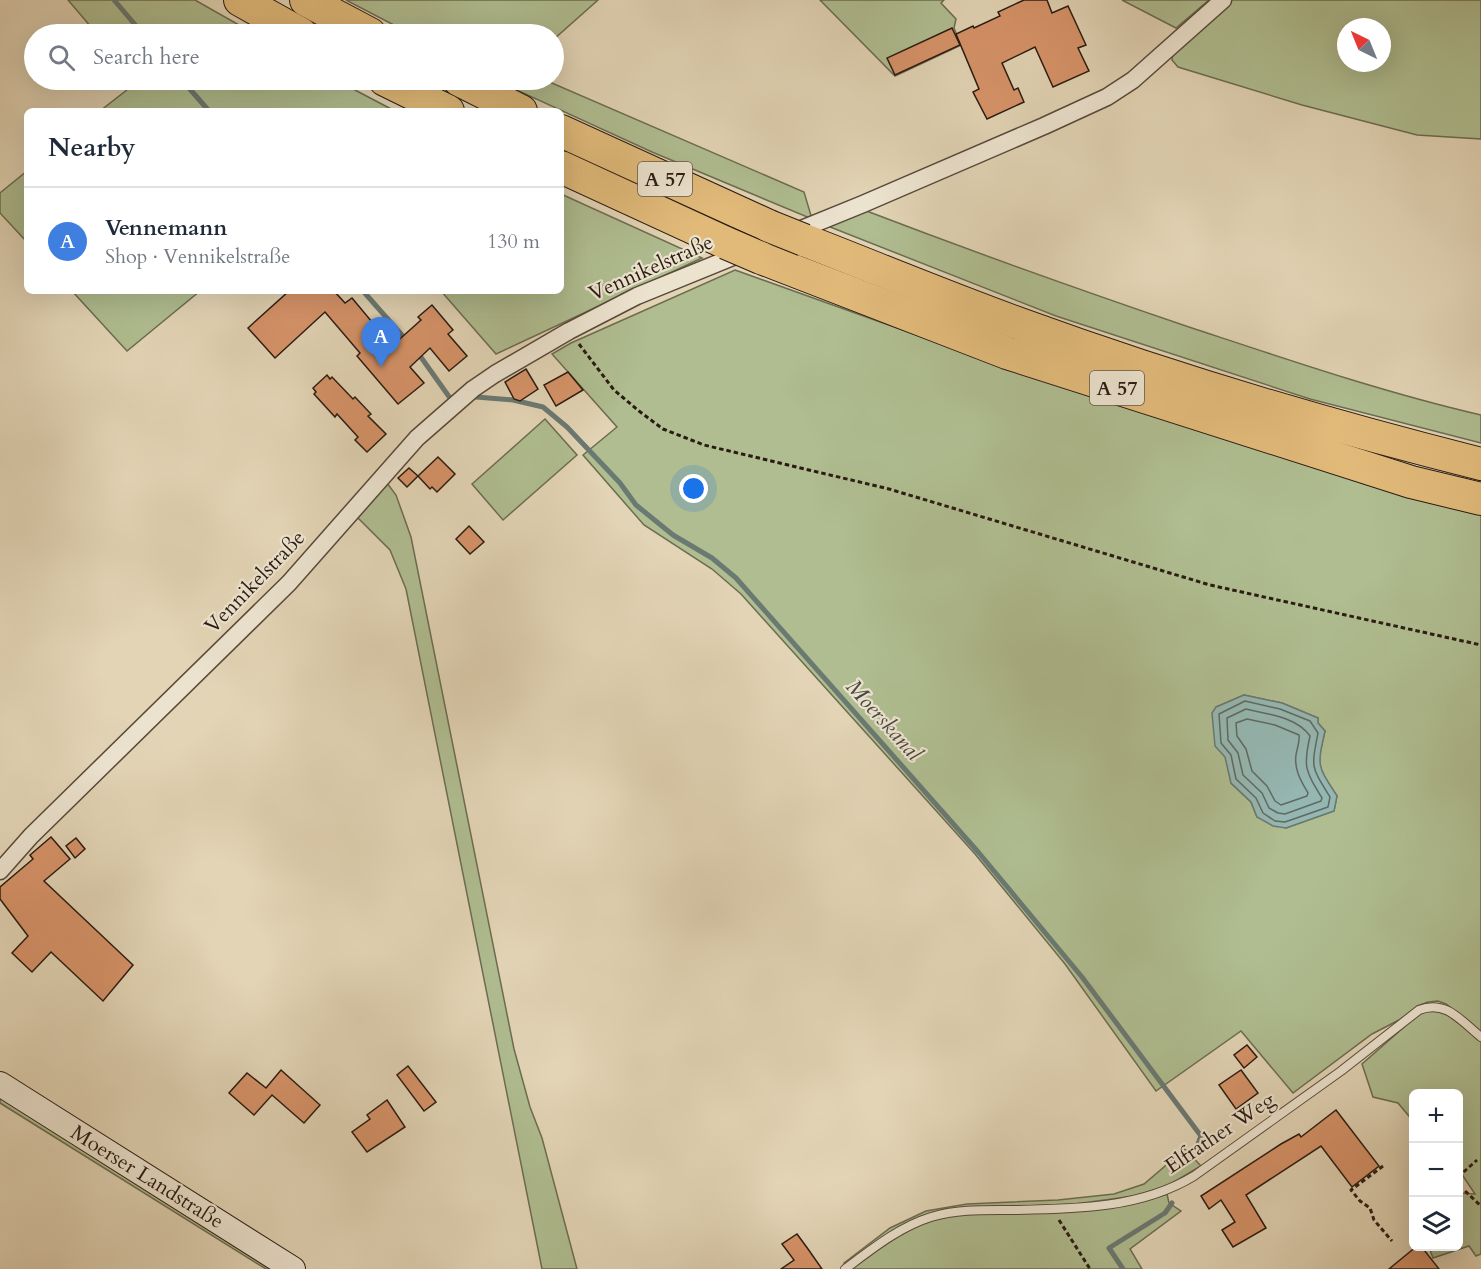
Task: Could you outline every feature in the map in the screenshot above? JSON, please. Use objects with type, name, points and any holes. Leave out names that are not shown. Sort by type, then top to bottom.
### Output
[{"type":"highway","points":[[240,0],[283,24]]},
{"type":"highway","points":[[306,0],[351,24]]},
{"type":"highway","points":[[405,90],[442,108]]},
{"type":"highway","points":[[479,90],[515,108]]},
{"type":"highway","name":"A 57","points":[[564,132],[769,226],[1020,324],[1191,383],[1405,445],[1481,464]]},
{"type":"highway","name":"A 57","points":[[564,168],[761,258],[1006,353],[1411,482],[1481,499]]},
{"type":"main road","name":"Moerser Landstraße","points":[[0,1084],[293,1269]]},
{"type":"street","name":"Vennikelstraße","points":[[0,871],[32,836],[290,583],[417,438],[473,389],[569,331],[637,296],[863,204],[1107,97],[1133,80],[1223,0]]},
{"type":"lane","name":"Elfrather Weg","points":[[845,1269],[894,1234],[930,1217],[959,1211],[1052,1209],[1134,1200],[1168,1190],[1182,1183],[1320,1087],[1419,1010],[1436,1006],[1443,1008],[1481,1037]]},
{"type":"path","points":[[569,331],[614,390],[663,429],[704,445],[889,489],[1210,585],[1481,645]]},
{"type":"path","points":[[1463,1173],[1477,1160]]},
{"type":"path","points":[[1383,1166],[1351,1190],[1370,1208],[1374,1220],[1392,1241]]},
{"type":"path","points":[[1463,1190],[1481,1206]]},
{"type":"path","points":[[1052,1209],[1090,1269]]},
{"type":"green space","points":[[68,0],[195,0],[237,24],[88,24]]},
{"type":"green space","points":[[346,0],[598,0],[564,30],[564,24],[392,24]]},
{"type":"green space","points":[[820,0],[944,0],[941,3],[956,19],[954,28],[961,45],[895,76]]},
{"type":"green space","points":[[1122,0],[1209,0],[1176,28]]},
{"type":"green space","points":[[1229,0],[1481,0],[1481,139],[1417,135],[1302,105],[1178,67],[1172,60],[1173,51]]},
{"type":"green space","points":[[564,88],[804,192],[812,219],[652,152],[564,112],[564,108],[556,108],[517,90]]},
{"type":"green space","points":[[127,90],[355,90],[389,108],[104,108]]},
{"type":"green space","points":[[24,173],[24,239],[0,213],[0,193]]},
{"type":"green space","points":[[564,195],[702,258],[496,354],[444,294],[564,294]]},
{"type":"green space","points":[[864,210],[1189,327],[1371,385],[1481,415],[1481,443],[1310,399],[1056,316],[825,225]]},
{"type":"green space","points":[[735,270],[1003,366],[1481,511],[1481,1032],[1446,1004],[1438,1001],[1428,1002],[1372,1034],[1293,1093],[1241,1031],[1156,1091],[1065,964],[975,854],[741,594],[712,569],[644,525],[583,455],[617,427],[552,354],[571,343]],"holes":[[[1244,695],[1282,703],[1318,718],[1318,723],[1325,731],[1320,752],[1320,766],[1337,796],[1334,811],[1286,828],[1257,817],[1251,802],[1231,783],[1216,707]]]},
{"type":"green space","points":[[75,294],[196,294],[127,351]]},
{"type":"green space","points":[[545,419],[577,455],[503,520],[472,484]]},
{"type":"green space","points":[[387,483],[396,495],[411,537],[514,1049],[530,1107],[542,1138],[577,1269],[542,1269],[406,589],[390,550],[355,515]]},
{"type":"green space","points":[[1435,1009],[1448,1015],[1481,1041],[1481,1254],[1476,1256],[1469,1246],[1463,1248],[1463,1193],[1475,1194],[1463,1176],[1463,1089],[1409,1089],[1409,1116],[1398,1103],[1373,1097],[1362,1064],[1420,1013]]},
{"type":"green space","points":[[0,1093],[279,1269],[266,1269],[0,1103]]},
{"type":"green space","points":[[1185,1149],[1201,1166],[1167,1186],[1134,1196],[1075,1204],[946,1209],[846,1265],[844,1263],[890,1228],[926,1211],[967,1204],[1058,1200],[1114,1194],[1144,1184]]},
{"type":"green space","points":[[1167,1194],[1169,1203],[1181,1211],[1130,1249],[1142,1269],[852,1269],[909,1230],[948,1216],[1105,1208]]},
{"type":"green space","points":[[1430,1251],[1454,1251],[1433,1258]]},
{"type":"water","points":[[1244,695],[1282,703],[1318,718],[1318,723],[1325,731],[1320,765],[1337,796],[1334,811],[1286,828],[1273,826],[1257,817],[1251,802],[1231,783],[1225,757],[1215,746],[1212,713],[1216,707]]},
{"type":"building","points":[[1024,0],[1047,0],[1052,13],[1068,6],[1086,45],[1078,48],[1089,71],[1053,87],[1035,47],[1002,63],[1014,90],[1018,88],[1024,102],[987,119],[973,92],[979,89],[956,34],[1000,16],[998,12]]},
{"type":"building","points":[[952,28],[960,45],[895,75],[887,58]]},
{"type":"building","points":[[286,294],[337,294],[345,303],[352,298],[392,346],[421,320],[418,317],[432,305],[453,330],[448,334],[467,356],[449,371],[430,348],[410,367],[424,383],[398,404],[357,356],[360,353],[325,312],[275,358],[248,328]]},
{"type":"building","points":[[526,369],[538,389],[520,401],[514,399],[505,382]]},
{"type":"building","points":[[568,372],[583,390],[556,406],[544,385]]},
{"type":"building","points":[[327,375],[330,379],[332,377],[353,399],[355,397],[371,414],[368,416],[386,434],[367,452],[355,440],[358,437],[337,414],[335,417],[314,394],[316,392],[313,388]]},
{"type":"building","points":[[438,457],[455,474],[437,492],[432,487],[430,489],[418,476]]},
{"type":"building","points":[[409,468],[418,476],[407,487],[398,478]]},
{"type":"building","points":[[469,526],[484,542],[470,554],[456,539]]},
{"type":"building","points":[[51,837],[70,859],[44,881],[133,965],[103,1001],[51,952],[32,972],[12,953],[28,936],[0,899],[0,887],[33,859],[30,855]]},
{"type":"building","points":[[76,838],[85,849],[75,858],[66,846]]},
{"type":"building","points":[[1247,1045],[1257,1057],[1244,1068],[1234,1055]]},
{"type":"building","points":[[408,1066],[436,1102],[424,1111],[397,1075]]},
{"type":"building","points":[[281,1070],[320,1105],[304,1123],[272,1095],[254,1115],[229,1093],[247,1073],[266,1088]]},
{"type":"building","points":[[1241,1070],[1258,1093],[1236,1109],[1219,1085]]},
{"type":"building","points":[[387,1100],[405,1127],[367,1152],[352,1132],[370,1119],[367,1115]]},
{"type":"building","points":[[1336,1110],[1379,1166],[1352,1187],[1321,1146],[1246,1195],[1266,1228],[1233,1247],[1222,1230],[1235,1222],[1221,1200],[1209,1209],[1201,1196],[1281,1144],[1299,1134],[1301,1137]]},
{"type":"building","points":[[797,1234],[822,1269],[781,1269],[794,1260],[782,1244]]},
{"type":"building","points":[[1411,1251],[1425,1251],[1439,1269],[1389,1269]]},
{"type":"waterway","name":"Moerskanal","points":[[114,0],[134,24]]},
{"type":"waterway","name":"Moerskanal","points":[[191,90],[206,108]]},
{"type":"waterway","name":"Moerskanal","points":[[366,294],[408,342]]},
{"type":"waterway","name":"Moerskanal","points":[[418,353],[450,398]]},
{"type":"waterway","name":"Moerskanal","points":[[476,397],[513,400],[543,407],[567,427],[620,483],[636,505],[673,535],[712,558],[736,578],[979,853],[1082,977],[1201,1136],[1198,1144]]},
{"type":"waterway","name":"Moerskanal","points":[[1123,1269],[1109,1248],[1165,1213],[1172,1203]]},
{"type":"place","name":"Vennemann","points":[[381,367]]}]
